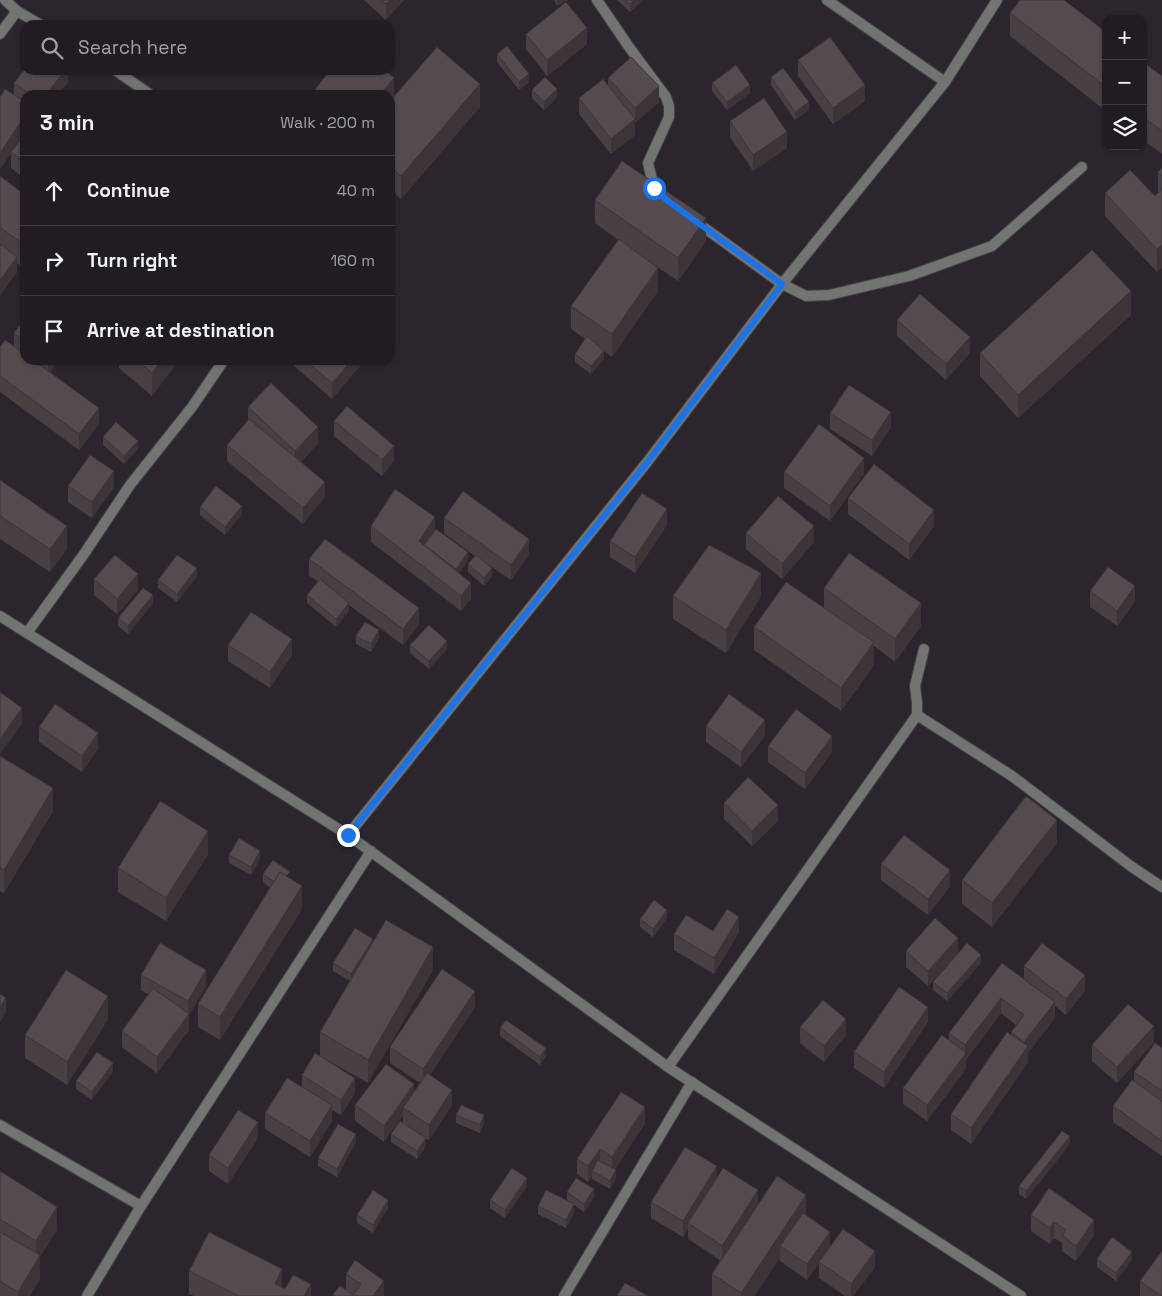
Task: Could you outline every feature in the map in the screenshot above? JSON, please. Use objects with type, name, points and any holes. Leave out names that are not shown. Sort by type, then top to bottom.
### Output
[{"type":"street","points":[[6,0],[33,20]]},
{"type":"street","points":[[597,0],[629,48],[666,97],[669,106],[669,116],[648,163],[654,188],[668,201]]},
{"type":"street","points":[[827,0],[944,82]]},
{"type":"street","points":[[348,835],[648,461],[782,284],[944,82],[997,0]]},
{"type":"street","points":[[0,34],[17,10]]},
{"type":"street","points":[[122,75],[144,90]]},
{"type":"street","points":[[684,212],[782,284],[806,296],[830,295],[909,276],[992,246],[1082,167]]},
{"type":"street","points":[[27,633],[84,554],[130,485],[192,407],[221,365]]},
{"type":"street","points":[[0,616],[348,835],[668,1067],[1020,1296]]},
{"type":"street","points":[[668,1067],[917,715],[915,686],[924,649]]},
{"type":"street","points":[[917,715],[1012,776],[1132,867],[1162,887]]},
{"type":"street","points":[[87,1296],[142,1206],[371,851]]},
{"type":"street","points":[[564,1296],[692,1082]]},
{"type":"street","points":[[0,1125],[142,1206]]},
{"type":"building","points":[[382,0],[390,0],[386,4]]},
{"type":"building","points":[[625,0],[634,0],[630,4]]},
{"type":"building","points":[[1020,0],[1064,0],[1102,29],[1102,84],[1010,13]]},
{"type":"building","points":[[566,2],[587,28],[547,60],[526,34]]},
{"type":"building","points":[[830,37],[865,85],[833,108],[798,60]]},
{"type":"building","points":[[507,46],[529,74],[519,82],[497,54]]},
{"type":"building","points":[[437,47],[480,84],[401,176],[395,171],[395,95]]},
{"type":"building","points":[[631,57],[659,86],[635,108],[608,78]]},
{"type":"building","points":[[736,65],[750,85],[727,102],[712,83]]},
{"type":"building","points":[[1147,65],[1162,76],[1162,131],[1147,120]]},
{"type":"building","points":[[783,68],[809,102],[795,112],[771,77]]},
{"type":"building","points":[[20,75],[61,75],[50,90],[24,90],[14,83]]},
{"type":"building","points":[[326,75],[391,75],[394,78],[384,90],[315,90]]},
{"type":"building","points":[[545,77],[557,89],[544,102],[532,90]]},
{"type":"building","points":[[603,79],[635,119],[611,139],[579,98]]},
{"type":"building","points":[[5,89],[20,99],[20,123],[0,153],[0,97]]},
{"type":"building","points":[[764,98],[787,132],[753,155],[730,121]]},
{"type":"building","points":[[20,140],[20,159],[11,152]]},
{"type":"building","points":[[622,161],[706,218],[678,258],[595,200]]},
{"type":"building","points":[[1162,168],[1162,176],[1158,172]]},
{"type":"building","points":[[1130,170],[1155,196],[1162,189],[1162,245],[1157,249],[1105,193]]},
{"type":"building","points":[[0,176],[20,191],[20,242],[0,227]]},
{"type":"building","points":[[619,239],[658,268],[612,334],[571,306]]},
{"type":"building","points":[[0,244],[17,257],[0,280]]},
{"type":"building","points":[[1092,250],[1131,291],[1018,395],[980,353]]},
{"type":"building","points":[[920,294],[970,337],[946,364],[897,320]]},
{"type":"building","points":[[20,325],[20,337],[14,333]]},
{"type":"building","points":[[587,336],[604,351],[591,366],[575,354]]},
{"type":"building","points":[[5,340],[20,350],[20,365],[40,365],[99,408],[79,434],[0,376],[0,347]]},
{"type":"building","points":[[143,365],[158,365],[152,373]]},
{"type":"building","points":[[311,365],[348,365],[332,383]]},
{"type":"building","points":[[271,383],[318,427],[295,451],[248,407]]},
{"type":"building","points":[[849,385],[891,412],[872,440],[830,413]]},
{"type":"building","points":[[347,406],[394,446],[382,460],[334,421]]},
{"type":"building","points":[[249,419],[325,482],[303,508],[227,445]]},
{"type":"building","points":[[116,422],[138,441],[124,456],[103,437]]},
{"type":"building","points":[[819,424],[864,458],[830,506],[784,472]]},
{"type":"building","points":[[90,455],[114,471],[92,502],[68,486]]},
{"type":"building","points":[[874,464],[934,510],[909,544],[848,498]]},
{"type":"building","points":[[0,480],[67,526],[50,549],[0,516]]},
{"type":"building","points":[[216,486],[242,506],[225,527],[200,507]]},
{"type":"building","points":[[395,489],[435,517],[419,541],[471,583],[461,596],[371,526]]},
{"type":"building","points":[[463,491],[529,539],[511,565],[444,518]]},
{"type":"building","points":[[642,493],[667,509],[635,557],[610,541]]},
{"type":"building","points":[[778,496],[814,526],[782,564],[746,533]]},
{"type":"building","points":[[436,529],[468,552],[456,569],[424,545]]},
{"type":"building","points":[[325,539],[419,608],[403,629],[309,559]]},
{"type":"building","points":[[709,545],[761,573],[726,630],[673,596]]},
{"type":"building","points":[[849,553],[921,603],[895,639],[824,588]]},
{"type":"building","points":[[115,555],[138,574],[117,599],[94,579]]},
{"type":"building","points":[[177,555],[197,568],[177,594],[158,580]]},
{"type":"building","points":[[476,555],[492,568],[484,578],[468,564]]},
{"type":"building","points":[[1108,567],[1135,586],[1117,611],[1090,591]]},
{"type":"building","points":[[320,579],[349,603],[336,619],[307,595]]},
{"type":"building","points":[[786,582],[874,642],[841,688],[754,627]]},
{"type":"building","points":[[143,588],[153,595],[128,626],[118,618]]},
{"type":"building","points":[[251,612],[292,639],[270,672],[228,645]]},
{"type":"building","points":[[365,622],[379,630],[371,644],[356,636]]},
{"type":"building","points":[[429,625],[447,641],[429,661],[410,645]]},
{"type":"building","points":[[0,692],[22,708],[0,739]]},
{"type":"building","points":[[729,694],[765,720],[741,752],[706,726]]},
{"type":"building","points":[[55,704],[98,733],[82,756],[39,727]]},
{"type":"building","points":[[796,709],[832,736],[805,773],[768,746]]},
{"type":"building","points":[[0,756],[53,788],[4,870],[0,868]]},
{"type":"building","points":[[748,777],[778,805],[752,831],[724,803]]},
{"type":"building","points":[[1026,796],[1057,820],[992,903],[962,880]]},
{"type":"building","points":[[160,801],[208,831],[166,898],[118,868]]},
{"type":"building","points":[[904,835],[950,870],[928,899],[881,864]]},
{"type":"building","points":[[239,838],[260,851],[251,867],[229,855]]},
{"type":"building","points":[[273,860],[290,872],[286,876],[280,872],[274,882],[263,874]]},
{"type":"building","points":[[280,872],[302,886],[220,1017],[198,1004]]},
{"type":"building","points":[[654,900],[667,910],[653,929],[640,919]]},
{"type":"building","points":[[727,909],[739,917],[714,958],[674,934],[686,915],[713,931]]},
{"type":"building","points":[[935,918],[958,938],[928,971],[906,951]]},
{"type":"building","points":[[386,920],[433,947],[368,1060],[320,1032]]},
{"type":"building","points":[[355,928],[373,939],[351,974],[333,963]]},
{"type":"building","points":[[160,943],[206,970],[188,1001],[141,975]]},
{"type":"building","points":[[967,943],[981,955],[947,993],[933,982]]},
{"type":"building","points":[[1042,943],[1085,975],[1066,999],[1024,966]]},
{"type":"building","points":[[1002,963],[1055,1002],[1024,1042],[1011,1032],[1024,1015],[1001,998],[965,1045],[949,1033]]},
{"type":"building","points":[[442,969],[475,991],[423,1069],[390,1047]]},
{"type":"building","points":[[66,970],[108,996],[67,1062],[25,1035]]},
{"type":"building","points":[[899,987],[928,1007],[884,1072],[854,1052]]},
{"type":"building","points":[[153,988],[189,1014],[157,1057],[122,1031]]},
{"type":"building","points":[[0,994],[6,998],[0,1007]]},
{"type":"building","points":[[823,1000],[846,1019],[824,1046],[800,1027]]},
{"type":"building","points":[[1128,1004],[1154,1026],[1117,1067],[1092,1045]]},
{"type":"building","points":[[506,1020],[546,1048],[540,1057],[500,1028]]},
{"type":"building","points":[[1007,1032],[1028,1046],[971,1128],[951,1114]]},
{"type":"building","points":[[942,1035],[966,1053],[927,1105],[903,1088]]},
{"type":"building","points":[[1155,1043],[1162,1048],[1162,1091],[1134,1072]]},
{"type":"building","points":[[97,1052],[113,1063],[92,1092],[76,1081]]},
{"type":"building","points":[[315,1053],[355,1078],[341,1100],[302,1075]]},
{"type":"building","points":[[386,1064],[414,1084],[384,1126],[355,1105]]},
{"type":"building","points":[[427,1073],[452,1090],[429,1125],[403,1108]]},
{"type":"building","points":[[287,1078],[332,1105],[310,1141],[265,1113]]},
{"type":"building","points":[[1132,1080],[1162,1101],[1162,1141],[1113,1106]]},
{"type":"building","points":[[621,1092],[645,1107],[612,1157],[600,1149],[588,1166],[577,1159]]},
{"type":"building","points":[[461,1105],[484,1115],[480,1125],[456,1115]]},
{"type":"building","points":[[238,1110],[258,1122],[228,1168],[209,1155]]},
{"type":"building","points":[[400,1121],[426,1138],[417,1151],[391,1134]]},
{"type":"building","points":[[338,1124],[356,1134],[337,1169],[318,1158]]},
{"type":"building","points":[[1062,1131],[1070,1136],[1026,1191],[1019,1186]]},
{"type":"building","points":[[685,1147],[717,1166],[683,1221],[651,1202]]},
{"type":"building","points":[[598,1160],[616,1170],[610,1181],[592,1171]]},
{"type":"building","points":[[512,1168],[527,1178],[505,1210],[490,1200]]},
{"type":"building","points":[[723,1168],[758,1190],[722,1246],[688,1223]]},
{"type":"building","points":[[0,1171],[57,1207],[36,1241],[0,1219]]},
{"type":"building","points":[[777,1176],[806,1195],[741,1293],[712,1274]]},
{"type":"building","points":[[576,1178],[594,1189],[584,1204],[567,1192]]},
{"type":"building","points":[[1049,1188],[1094,1220],[1076,1246],[1062,1235],[1066,1230],[1054,1222],[1050,1228],[1031,1215]]},
{"type":"building","points":[[373,1190],[388,1200],[373,1225],[357,1215]]},
{"type":"building","points":[[546,1190],[574,1204],[566,1220],[538,1206]]},
{"type":"building","points":[[803,1213],[830,1232],[807,1264],[780,1246]]},
{"type":"building","points":[[843,1229],[875,1251],[851,1284],[819,1262]]},
{"type":"building","points":[[0,1232],[40,1255],[18,1292],[0,1281]]},
{"type":"building","points":[[209,1232],[282,1269],[275,1284],[285,1289],[293,1275],[311,1284],[304,1296],[239,1296],[189,1271]]},
{"type":"building","points":[[1112,1237],[1132,1252],[1116,1273],[1097,1259]]},
{"type":"building","points":[[1162,1251],[1162,1296],[1161,1296],[1140,1281]]},
{"type":"building","points":[[355,1260],[384,1281],[373,1296],[335,1296],[333,1294],[340,1286],[353,1295],[361,1284],[346,1274]]},
{"type":"building","points":[[625,1283],[648,1296],[617,1296]]},
{"type":"route","points":[[348,835],[648,461],[782,284],[668,201],[654,188]]}]
